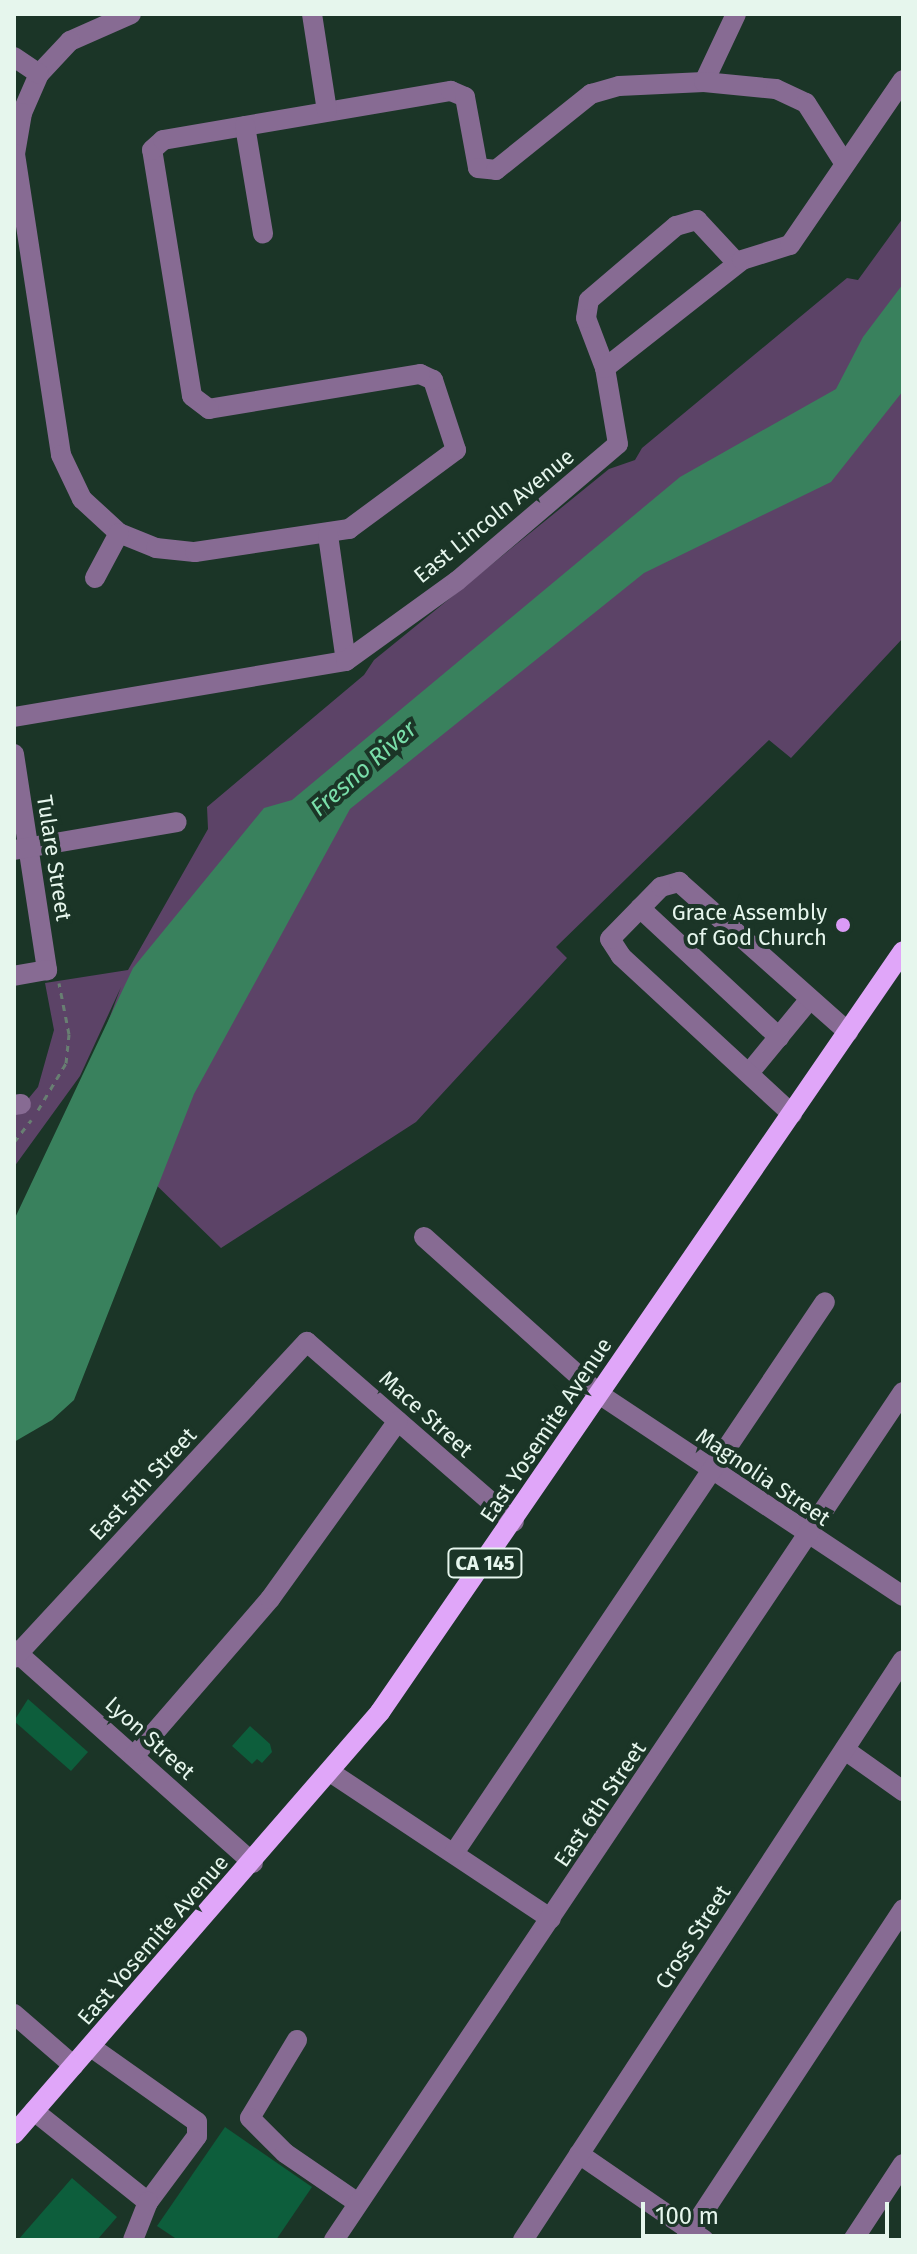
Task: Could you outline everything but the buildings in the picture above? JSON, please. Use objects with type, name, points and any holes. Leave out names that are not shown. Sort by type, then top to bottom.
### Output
[{"type":"main road","name":"East Yosemite Avenue","points":[[14,2134],[253,1863],[380,1712],[514,1522],[903,951]]},
{"type":"street","points":[[131,14],[70,41],[39,74],[22,113],[15,154],[61,455],[82,499],[119,533],[156,548],[195,552],[328,535],[349,529],[456,450],[433,380],[420,374],[209,409],[192,396],[152,150],[163,140],[451,91],[465,97],[478,168],[496,170],[591,94],[619,86],[704,82],[776,89],[806,103],[843,161]]},
{"type":"street","points":[[312,14],[327,111]]},
{"type":"street","points":[[704,82],[736,14]]},
{"type":"street","points":[[14,57],[39,74]]},
{"type":"street","points":[[737,263],[697,220],[676,226],[589,300],[586,318],[605,368],[737,263],[790,245],[843,161],[903,80]]},
{"type":"street","points":[[245,126],[263,233]]},
{"type":"street","name":"East Lincoln Avenue","points":[[14,717],[346,661],[457,581],[618,444],[605,368]]},
{"type":"street","points":[[95,578],[119,533]]},
{"type":"street","points":[[328,535],[346,661]]},
{"type":"street","name":"Tulare Street","points":[[14,754],[21,848],[53,976]]},
{"type":"street","points":[[21,848],[177,822]]},
{"type":"street","points":[[792,1114],[621,956],[610,939],[661,887],[679,882],[848,1032]]},
{"type":"street","points":[[640,908],[779,1037]]},
{"type":"street","points":[[14,976],[53,976]]},
{"type":"street","points":[[749,1073],[810,999]]},
{"type":"street","name":"Magnolia Street","points":[[424,1237],[599,1394],[810,1538],[903,1596]]},
{"type":"street","points":[[454,1853],[825,1302]]},
{"type":"street","name":"Mace Street","points":[[307,1342],[514,1522]]},
{"type":"street","name":"East 5th Street","points":[[15,1654],[307,1342]]},
{"type":"street","name":"East 6th Street","points":[[334,2240],[810,1538],[903,1392]]},
{"type":"street","points":[[134,1756],[270,1599],[398,1421]]},
{"type":"street","name":"Lyon Street","points":[[15,1654],[253,1863]]},
{"type":"street","name":"Cross Street","points":[[523,2240],[903,1660]]},
{"type":"street","points":[[845,1750],[903,1791]]},
{"type":"street","points":[[330,1772],[551,1919]]},
{"type":"street","points":[[579,2154],[693,2237],[903,1910]]},
{"type":"street","points":[[14,2014],[74,2066]]},
{"type":"street","points":[[297,2040],[250,2118],[285,2153],[358,2203]]},
{"type":"street","points":[[91,2047],[197,2122],[197,2136],[148,2202],[133,2240]]},
{"type":"street","points":[[34,2111],[148,2202]]},
{"type":"street","points":[[853,2240],[903,2164]]},
{"type":"path","points":[[14,1142],[51,1094],[66,1063],[69,1034],[53,976]]},
{"type":"shaded area","points":[[903,218],[903,638],[791,758],[769,740],[556,947],[567,958],[416,1122],[221,1248],[76,1107],[121,987],[80,1076],[14,1167],[14,1116],[38,1087],[54,1030],[45,983],[128,970],[208,829],[207,807],[364,675],[374,660],[609,469],[635,460],[642,448],[847,278],[858,280]]},
{"type":"water","name":"Fresno River","points":[[903,284],[903,391],[831,482],[644,573],[350,809],[194,1094],[74,1400],[52,1420],[14,1442],[14,1220],[133,968],[264,808],[292,800],[680,477],[836,389],[863,337]]},
{"type":"place","name":"Grace Assembly of God Church","points":[[843,925]]}]
